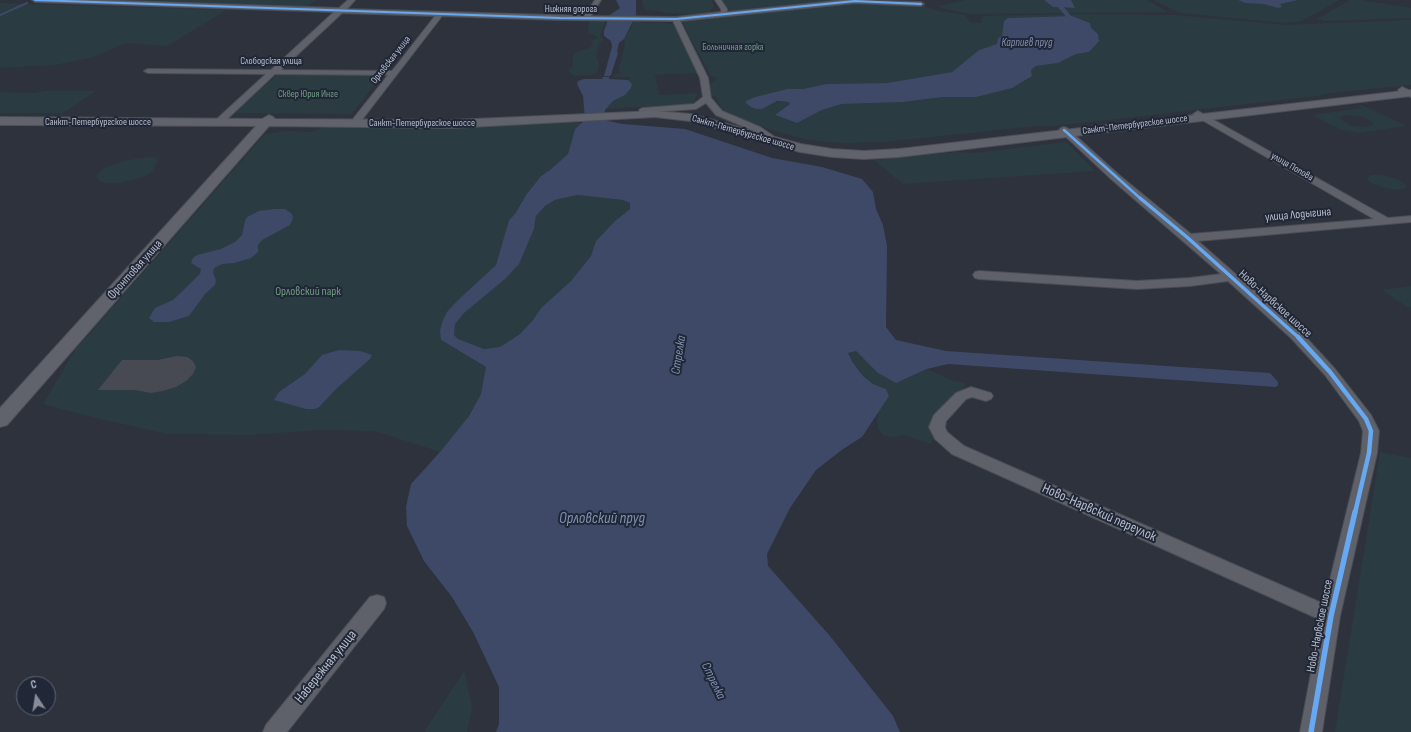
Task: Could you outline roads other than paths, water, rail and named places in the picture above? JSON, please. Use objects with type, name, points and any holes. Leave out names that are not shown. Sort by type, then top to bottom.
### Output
[{"type":"main road","name":"Санкт-Петербургское шоссе","points":[[0,121],[267,121],[452,124],[643,111],[694,114],[769,137],[813,147],[841,150],[865,150],[906,148],[1066,131],[1409,92]]},
{"type":"main road","name":"Санкт-Петербургское шоссе","points":[[616,113],[655,114],[692,118],[785,145],[815,151],[854,154],[898,153],[1066,131]]},
{"type":"main road","name":"Санкт-Петербургское шоссе","points":[[0,118],[222,119],[267,121],[358,119],[454,120],[577,116]]},
{"type":"main road","name":"Фронтовая улица","points":[[0,420],[267,121]]},
{"type":"street","name":"Нижняя дорога","points":[[35,0],[440,14],[676,19],[855,1],[921,4]]},
{"type":"street","points":[[222,119],[352,0]]},
{"type":"street","points":[[586,18],[598,0]]},
{"type":"street","points":[[718,0],[724,9],[724,14]]},
{"type":"street","name":"Орловская улица","points":[[358,119],[440,14]]},
{"type":"street","points":[[676,19],[704,78],[707,98],[719,113],[757,129],[769,137]]},
{"type":"street","name":"Слободская улица","points":[[148,72],[394,73]]},
{"type":"street","points":[[643,111],[696,106],[707,98]]},
{"type":"street","name":"улица Попова","points":[[1201,116],[1386,221]]},
{"type":"street","name":"Ново-Нарвское шоссе","points":[[1066,131],[1116,177],[1188,238],[1296,335],[1313,353],[1366,419],[1370,431],[1369,453],[1331,616],[1311,732]]},
{"type":"street","name":"улица Лодыгина","points":[[1188,238],[1411,219]]},
{"type":"street","points":[[979,275],[1137,285],[1190,282],[1230,277]]},
{"type":"street","name":"Ново-Нарвский переулок","points":[[986,396],[971,392],[961,396],[952,404],[940,419],[937,426],[940,435],[958,450],[1331,616]]},
{"type":"street","name":"Набережная улица","points":[[274,732],[377,603]]},
{"type":"water","points":[[616,0],[636,0],[636,15],[624,39],[619,43],[618,53],[611,75],[604,76],[612,47],[611,41],[604,36],[604,31],[610,15],[620,8]]},
{"type":"water","points":[[1044,0],[1071,0],[1075,8],[1053,7]]},
{"type":"water","points":[[1238,0],[1298,0],[1280,4],[1282,7],[1278,8],[1263,4],[1245,3]]},
{"type":"water","name":"Карпиев пруд","points":[[1072,16],[1090,23],[1091,28],[1098,34],[1099,41],[1089,52],[1076,54],[1058,63],[1036,66],[1031,70],[1032,76],[1012,88],[976,97],[943,97],[903,102],[842,104],[822,110],[797,123],[775,115],[790,104],[789,102],[777,101],[762,109],[751,107],[746,103],[746,101],[755,97],[787,89],[803,89],[826,84],[887,83],[952,72],[979,50],[997,44],[998,38],[1002,36],[1004,21],[1008,18]]},
{"type":"water","name":"Орловский пруд","points":[[603,77],[609,77],[609,79],[628,80],[632,84],[631,88],[625,95],[613,101],[605,110],[604,119],[608,121],[623,124],[685,129],[772,158],[822,167],[862,179],[873,192],[876,209],[883,225],[887,246],[886,327],[896,340],[946,351],[1270,373],[1278,382],[1278,385],[1276,387],[948,364],[927,369],[896,383],[878,373],[856,351],[848,353],[853,363],[863,376],[873,384],[886,389],[889,396],[862,437],[843,449],[816,470],[790,508],[767,554],[768,566],[830,636],[893,716],[900,732],[496,732],[499,724],[499,687],[473,632],[452,597],[424,561],[407,526],[406,507],[411,484],[440,452],[469,416],[481,394],[486,367],[441,340],[440,330],[443,320],[447,312],[458,300],[496,265],[509,220],[515,214],[526,195],[541,176],[568,154],[575,129],[585,120],[583,96],[577,84],[578,81],[584,79],[602,79]],"holes":[[[577,195],[623,200],[630,203],[630,209],[615,221],[596,241],[591,256],[571,281],[541,308],[533,320],[520,334],[500,347],[484,349],[458,339],[454,335],[455,324],[464,313],[505,279],[519,264],[534,229],[536,216],[545,206],[555,200]]]},
{"type":"water","points":[[285,209],[292,214],[293,218],[290,225],[262,240],[258,245],[258,252],[251,258],[234,263],[222,264],[214,268],[213,273],[216,280],[215,285],[205,294],[189,316],[169,322],[154,322],[149,318],[155,308],[173,300],[200,274],[201,269],[191,263],[193,258],[197,255],[221,249],[235,242],[242,235],[247,217],[259,211]]},
{"type":"water","points":[[339,350],[360,351],[372,355],[370,359],[336,389],[319,407],[315,409],[306,409],[274,400],[279,392],[305,374],[322,355]]},
{"type":"waterway","points":[[1055,0],[1070,18]]},
{"type":"waterway","points":[[0,15],[27,3]]},
{"type":"park label","name":"Больничная горка","points":[[733,47]]},
{"type":"park label","name":"Сквер Юрия Инге","points":[[308,94]]},
{"type":"park label","name":"Орловский парк","points":[[308,292]]},
{"type":"water label","name":"Стрелка","points":[[679,355]]},
{"type":"water label","name":"Стрелка","points":[[713,681]]}]
